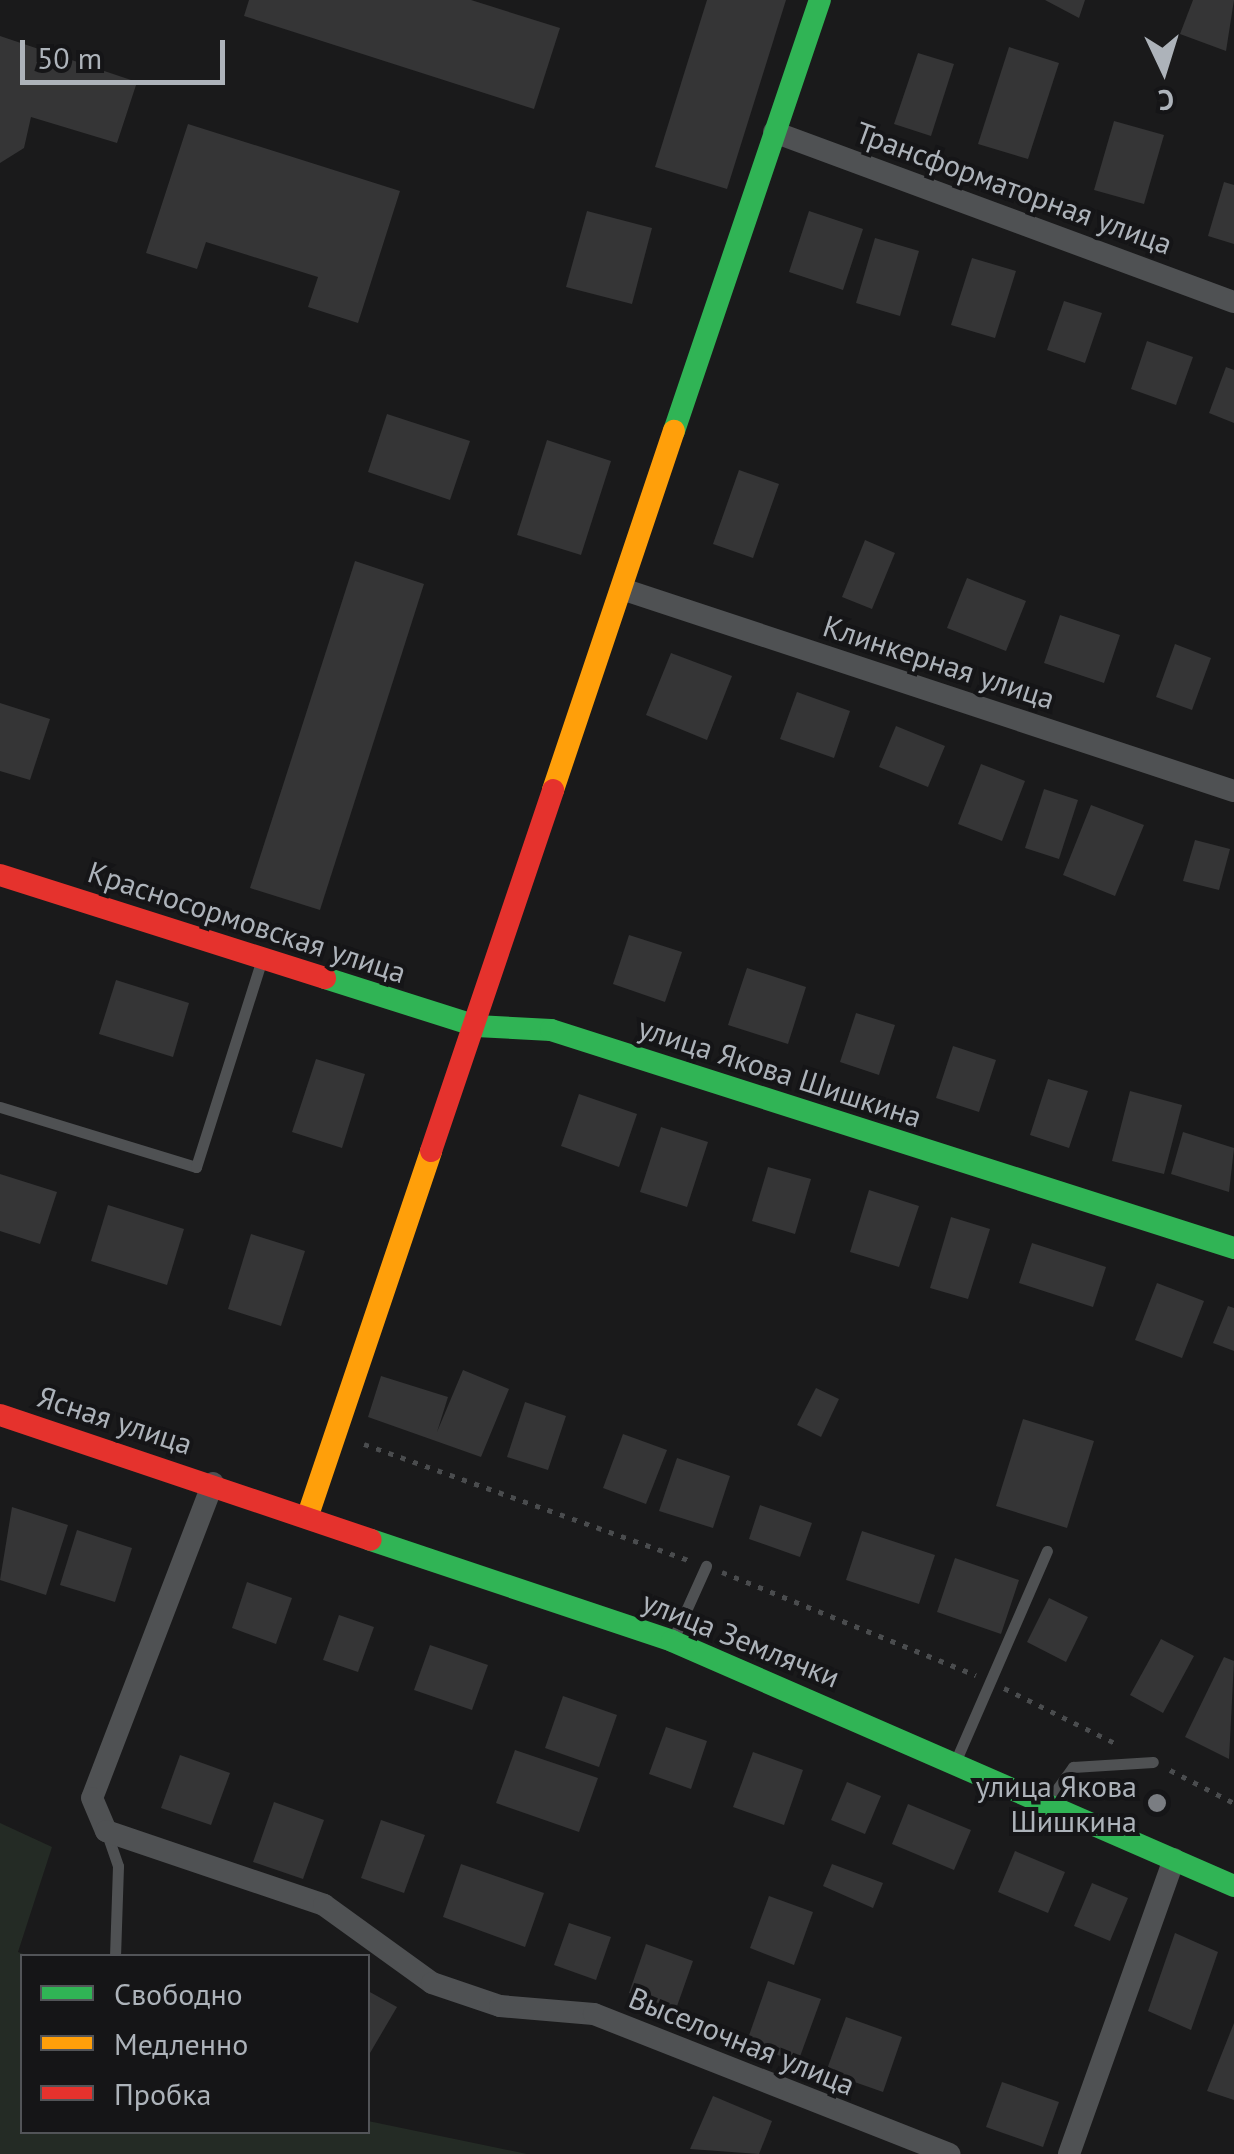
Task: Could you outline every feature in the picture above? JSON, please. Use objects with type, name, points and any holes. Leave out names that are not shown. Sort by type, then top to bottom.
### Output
[{"type":"street","points":[[308,1514],[624,590],[820,0]]},
{"type":"street","name":"Трансформаторная улица","points":[[774,132],[1234,302]]},
{"type":"street","name":"Клинкерная улица","points":[[624,590],[1234,791]]},
{"type":"street","name":"Красносормовская улица","points":[[0,875],[476,1026]]},
{"type":"street","name":"улица Якова Шишкина","points":[[476,1026],[552,1030],[1234,1248]]},
{"type":"street","name":"Ясная улица","points":[[0,1415],[212,1483]]},
{"type":"street","points":[[106,1831],[92,1798],[212,1483]]},
{"type":"street","name":"улица Землячки","points":[[212,1483],[672,1640],[956,1760],[1234,1886]]},
{"type":"street","name":"Выселочная улица","points":[[106,1831],[324,1904],[432,1983],[500,2006],[594,2014],[949,2154]]},
{"type":"street","points":[[1069,2154],[1174,1860]]},
{"type":"lane","points":[[0,1107],[196,1167],[262,958]]},
{"type":"lane","points":[[956,1760],[1047,1550]]},
{"type":"lane","points":[[672,1640],[706,1566]]},
{"type":"lane","points":[[1048,1801],[1073,1767],[1152,1762]]},
{"type":"lane","points":[[106,1831],[118,1866],[115,1954]]},
{"type":"path","points":[[335,1433],[706,1566],[992,1682],[1234,1803]]},
{"type":"shaded area","points":[[0,1823],[52,1847],[18,1952],[24,1954],[20,1954],[20,2134],[370,2134],[370,2121],[527,2154],[0,2154]]},
{"type":"building","points":[[249,0],[471,0],[560,28],[534,109],[244,16]]},
{"type":"building","points":[[707,0],[786,0],[727,189],[655,167]]},
{"type":"building","points":[[1045,0],[1085,0],[1079,18]]},
{"type":"building","points":[[1193,0],[1234,0],[1226,51],[1180,34]]},
{"type":"building","points":[[0,36],[137,82],[117,143],[31,117],[24,148],[0,163]]},
{"type":"building","points":[[1009,47],[1059,63],[1028,159],[978,144]]},
{"type":"building","points":[[918,53],[954,64],[931,136],[894,124]]},
{"type":"building","points":[[1114,121],[1164,135],[1144,204],[1094,190]]},
{"type":"building","points":[[188,124],[400,191],[358,323],[308,307],[318,277],[206,242],[197,269],[146,253]]},
{"type":"building","points":[[1224,182],[1234,185],[1234,244],[1208,236]]},
{"type":"building","points":[[587,211],[652,228],[632,304],[566,287]]},
{"type":"building","points":[[809,211],[863,229],[843,290],[789,272]]},
{"type":"building","points":[[875,238],[919,251],[900,316],[856,303]]},
{"type":"building","points":[[972,258],[1016,271],[995,338],[951,325]]},
{"type":"building","points":[[1064,301],[1102,313],[1085,363],[1047,350]]},
{"type":"building","points":[[1147,341],[1193,357],[1176,405],[1131,389]]},
{"type":"building","points":[[1226,367],[1234,370],[1234,423],[1209,413]]},
{"type":"building","points":[[387,414],[470,441],[450,500],[368,472]]},
{"type":"building","points":[[547,440],[611,461],[581,555],[517,535]]},
{"type":"building","points":[[739,470],[779,484],[753,558],[713,544]]},
{"type":"building","points":[[865,540],[895,553],[872,609],[842,597]]},
{"type":"building","points":[[355,561],[424,584],[320,910],[250,888]]},
{"type":"building","points":[[967,578],[1026,601],[1006,651],[947,628]]},
{"type":"building","points":[[1060,615],[1120,635],[1104,683],[1044,663]]},
{"type":"building","points":[[1175,644],[1211,658],[1192,710],[1156,697]]},
{"type":"building","points":[[671,653],[732,676],[707,740],[646,715]]},
{"type":"building","points":[[797,692],[850,711],[834,758],[780,739]]},
{"type":"building","points":[[0,703],[50,719],[30,780],[0,771]]},
{"type":"building","points":[[896,726],[945,746],[928,787],[879,767]]},
{"type":"building","points":[[981,764],[1025,781],[1002,841],[958,824]]},
{"type":"building","points":[[1044,789],[1078,800],[1059,859],[1025,848]]},
{"type":"building","points":[[1091,805],[1144,825],[1115,896],[1063,875]]},
{"type":"building","points":[[1195,840],[1230,849],[1219,890],[1183,881]]},
{"type":"building","points":[[629,935],[682,952],[665,1002],[613,984]]},
{"type":"building","points":[[747,968],[806,987],[788,1044],[728,1025]]},
{"type":"building","points":[[116,980],[189,1003],[173,1057],[99,1034]]},
{"type":"building","points":[[856,1013],[895,1025],[879,1075],[840,1062]]},
{"type":"building","points":[[953,1046],[996,1060],[979,1112],[936,1098]]},
{"type":"building","points":[[316,1059],[365,1074],[342,1148],[292,1132]]},
{"type":"building","points":[[1048,1079],[1088,1091],[1069,1148],[1030,1135]]},
{"type":"building","points":[[1130,1091],[1182,1105],[1164,1174],[1112,1161]]},
{"type":"building","points":[[579,1094],[637,1114],[619,1167],[561,1146]]},
{"type":"building","points":[[661,1127],[708,1142],[687,1207],[640,1192]]},
{"type":"building","points":[[1183,1132],[1234,1148],[1229,1192],[1171,1174]]},
{"type":"building","points":[[768,1167],[811,1179],[795,1234],[752,1221]]},
{"type":"building","points":[[0,1174],[57,1192],[40,1244],[0,1231]]},
{"type":"building","points":[[869,1190],[919,1206],[899,1267],[850,1252]]},
{"type":"building","points":[[108,1205],[184,1229],[167,1285],[91,1261]]},
{"type":"building","points":[[951,1217],[990,1229],[968,1299],[930,1288]]},
{"type":"building","points":[[251,1234],[305,1251],[281,1326],[228,1309]]},
{"type":"building","points":[[1032,1243],[1106,1267],[1093,1307],[1019,1283]]},
{"type":"building","points":[[1157,1283],[1204,1301],[1182,1358],[1135,1340]]},
{"type":"building","points":[[1228,1306],[1234,1308],[1234,1351],[1213,1343]]},
{"type":"building","points":[[463,1370],[509,1389],[481,1457],[368,1417],[381,1376],[448,1397],[437,1432]]},
{"type":"building","points":[[816,1388],[839,1399],[821,1437],[797,1425]]},
{"type":"building","points":[[525,1402],[566,1416],[548,1470],[507,1457]]},
{"type":"building","points":[[1023,1419],[1094,1441],[1067,1528],[996,1506]]},
{"type":"building","points":[[623,1434],[667,1450],[646,1504],[603,1488]]},
{"type":"building","points":[[677,1458],[730,1476],[713,1528],[659,1511]]},
{"type":"building","points":[[760,1505],[812,1523],[800,1557],[749,1539]]},
{"type":"building","points":[[12,1507],[68,1525],[46,1595],[0,1580]]},
{"type":"building","points":[[77,1530],[132,1548],[115,1602],[60,1585]]},
{"type":"building","points":[[862,1531],[935,1555],[919,1604],[846,1580]]},
{"type":"building","points":[[955,1558],[1019,1580],[1001,1634],[937,1612]]},
{"type":"building","points":[[247,1582],[292,1598],[276,1644],[232,1628]]},
{"type":"building","points":[[1049,1598],[1088,1617],[1066,1662],[1027,1642]]},
{"type":"building","points":[[339,1615],[374,1627],[358,1672],[323,1660]]},
{"type":"building","points":[[1161,1639],[1194,1656],[1163,1713],[1130,1695]]},
{"type":"building","points":[[430,1645],[488,1665],[472,1710],[414,1690]]},
{"type":"building","points":[[1224,1657],[1234,1661],[1229,1759],[1185,1737]]},
{"type":"building","points":[[563,1696],[617,1715],[599,1767],[545,1748]]},
{"type":"building","points":[[666,1727],[707,1741],[691,1789],[649,1774]]},
{"type":"building","points":[[515,1750],[598,1778],[579,1832],[496,1803]]},
{"type":"building","points":[[753,1752],[803,1770],[784,1825],[733,1807]]},
{"type":"building","points":[[180,1755],[230,1773],[211,1825],[161,1808]]},
{"type":"building","points":[[847,1782],[881,1796],[865,1834],[831,1820]]},
{"type":"building","points":[[274,1802],[324,1820],[303,1879],[253,1862]]},
{"type":"building","points":[[908,1804],[971,1830],[954,1870],[892,1844]]},
{"type":"building","points":[[381,1820],[425,1835],[404,1893],[361,1878]]},
{"type":"building","points":[[1015,1851],[1065,1872],[1048,1913],[998,1892]]},
{"type":"building","points":[[461,1864],[544,1893],[525,1947],[443,1917]]},
{"type":"building","points":[[832,1864],[883,1883],[873,1908],[823,1886]]},
{"type":"building","points":[[1092,1883],[1128,1898],[1110,1941],[1074,1926]]},
{"type":"building","points":[[769,1896],[813,1912],[794,1965],[750,1948]]},
{"type":"building","points":[[569,1923],[611,1937],[596,1980],[554,1965]]},
{"type":"building","points":[[1175,1933],[1218,1952],[1191,2030],[1148,2011]]},
{"type":"building","points":[[646,1944],[693,1961],[676,2009],[629,1993]]},
{"type":"building","points":[[768,1981],[821,1999],[798,2062],[746,2044]]},
{"type":"building","points":[[370,1992],[397,2007],[370,2053]]},
{"type":"building","points":[[846,2017],[902,2037],[883,2092],[826,2072]]},
{"type":"building","points":[[1234,2023],[1234,2100],[1207,2091]]},
{"type":"building","points":[[1002,2082],[1059,2102],[1043,2147],[986,2127]]},
{"type":"building","points":[[713,2096],[772,2121],[759,2154],[690,2149]]},
{"type":"traffic: fast","points":[[674,431],[820,0]]},
{"type":"traffic: fast","points":[[325,978],[476,1026],[551,1030],[1234,1248]]},
{"type":"traffic: fast","points":[[371,1540],[672,1641],[1234,1886]]},
{"type":"traffic: slow","points":[[553,790],[674,431]]},
{"type":"traffic: slow","points":[[308,1515],[431,1151]]},
{"type":"traffic: jam","points":[[431,1151],[553,790]]},
{"type":"traffic: jam","points":[[0,875],[325,978]]},
{"type":"traffic: jam","points":[[0,1415],[371,1540]]},
{"type":"place","name":"улица Якова Шишкина","points":[[1157,1803]]}]
